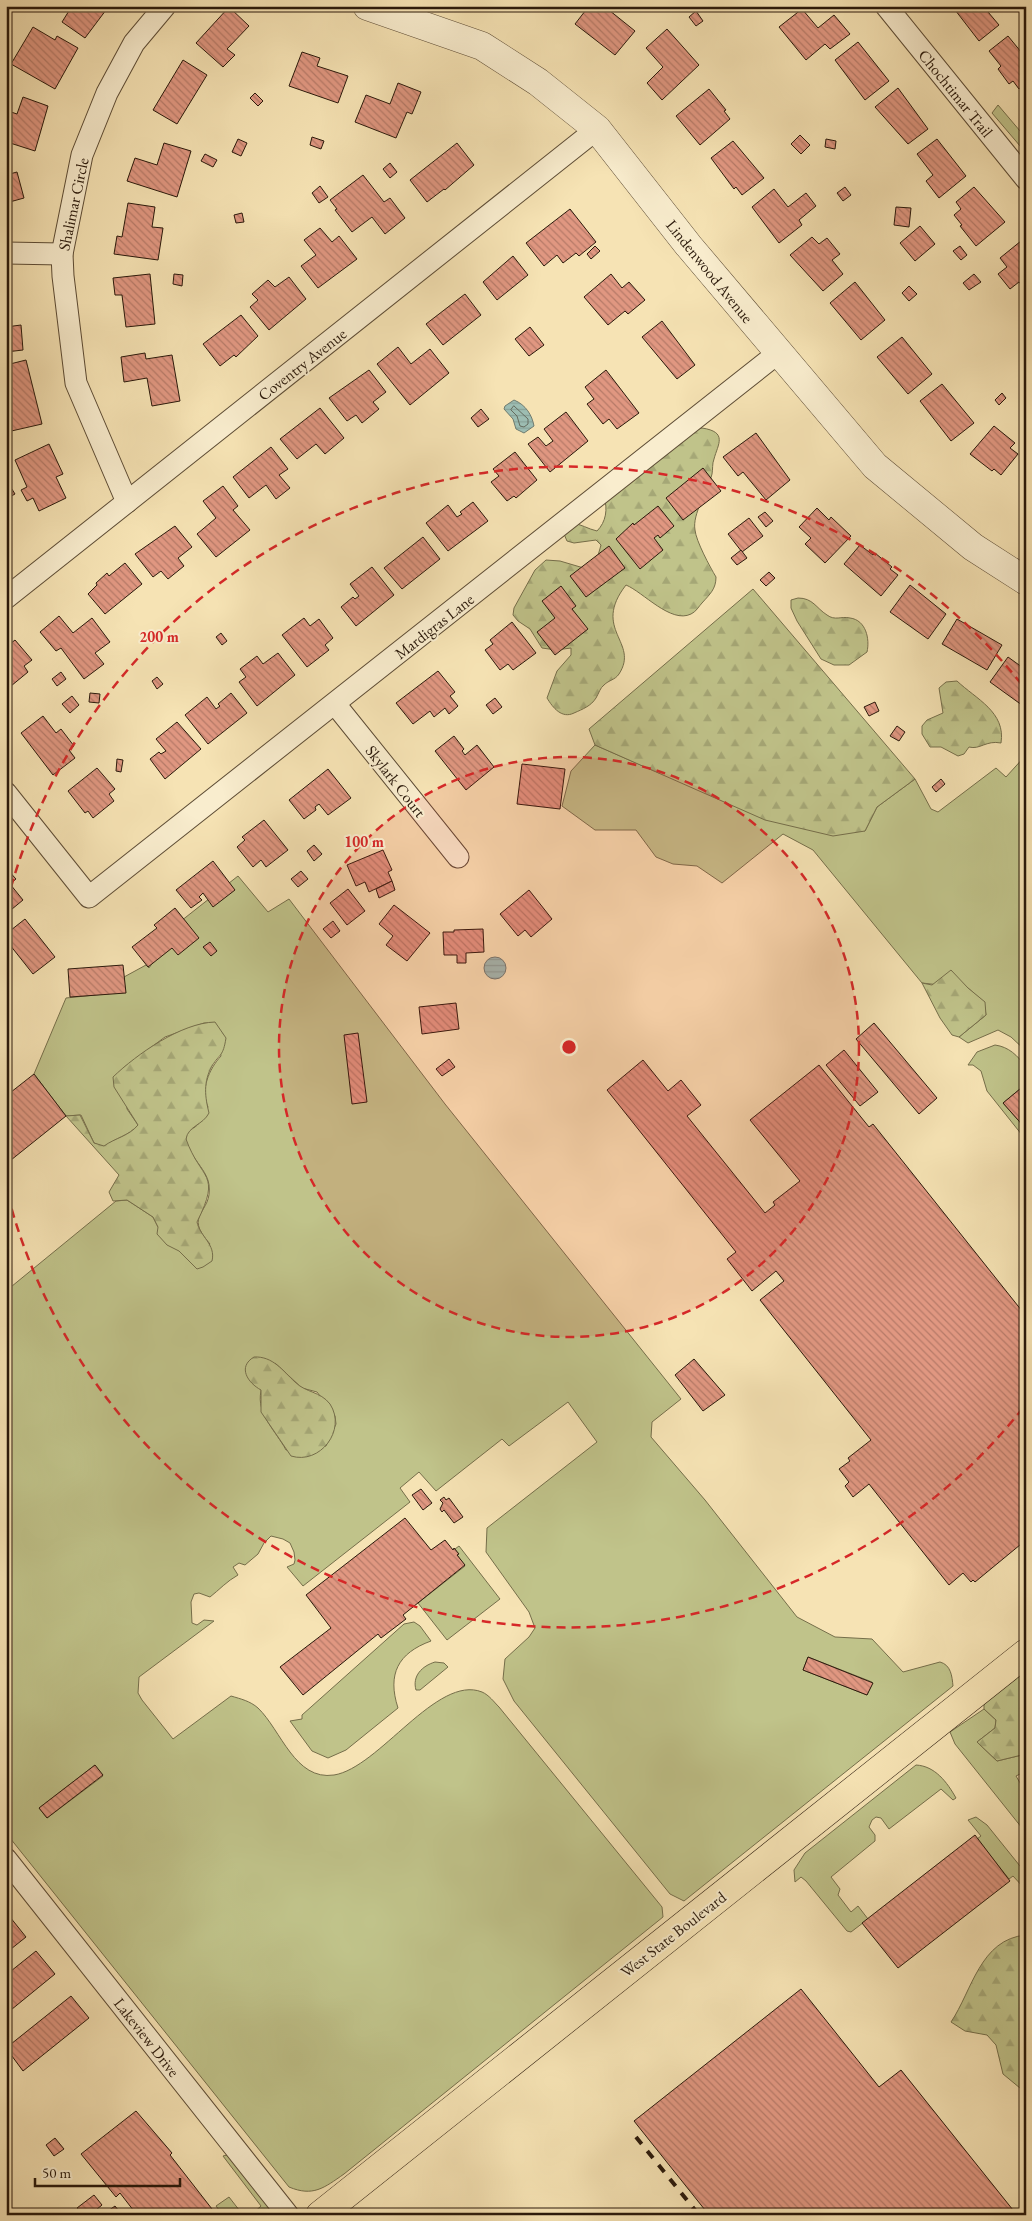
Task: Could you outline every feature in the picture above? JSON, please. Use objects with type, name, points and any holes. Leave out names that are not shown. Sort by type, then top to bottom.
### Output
[{"type":"main road","name":"West State Boulevard","points":[[320,2215],[1026,1653]]},
{"type":"street","name":"Shalimar Circle","points":[[127,502],[76,384],[62,276],[62,254],[82,155],[107,93],[134,43],[165,6]]},
{"type":"street","name":"Lindenwood Avenue","points":[[366,6],[482,46],[538,82],[597,129],[688,245],[875,466],[973,547],[1026,581]]},
{"type":"street","name":"Chochtimar Trail","points":[[886,6],[1026,179]]},
{"type":"street","name":"Coventry Avenue","points":[[6,598],[597,129]]},
{"type":"street","points":[[6,253],[62,254]]},
{"type":"street","name":"Mardigras Lane","points":[[6,793],[89,897],[336,704],[778,353]]},
{"type":"street","name":"Skylark Court","points":[[336,704],[458,857]]},
{"type":"street","name":"Lakeview Drive","points":[[6,1859],[288,2215]]},
{"type":"green space","points":[[998,105],[1026,138],[1026,153],[992,113]]},
{"type":"green space","points":[[702,428],[715,432],[719,439],[712,474],[698,510],[695,524],[698,541],[716,577],[714,588],[694,612],[683,616],[666,611],[626,585],[617,600],[613,613],[614,624],[624,653],[624,663],[619,674],[603,686],[594,701],[589,705],[570,714],[562,714],[555,709],[547,698],[557,671],[571,655],[571,648],[556,650],[542,648],[530,629],[513,615],[514,608],[535,570],[546,560],[560,561],[587,569],[597,559],[601,545],[596,540],[574,543],[567,541],[564,534],[572,523],[597,531],[605,515],[604,497],[695,430]]},
{"type":"green space","points":[[753,589],[915,779],[877,807],[865,831],[833,836],[765,820],[595,745],[589,729]]},
{"type":"green space","points":[[798,598],[811,602],[830,617],[850,618],[860,622],[866,631],[868,641],[867,652],[849,665],[834,665],[821,659],[791,608],[791,600]]},
{"type":"green space","points":[[957,681],[981,700],[994,715],[999,723],[1001,743],[996,742],[973,748],[969,747],[964,754],[958,756],[941,747],[930,747],[922,734],[922,726],[927,720],[943,713],[939,688],[946,682]]},
{"type":"green space","points":[[595,745],[659,773],[865,831],[877,807],[915,779],[931,809],[938,812],[996,768],[1006,777],[1026,755],[1026,1051],[1011,1037],[998,1030],[968,1043],[959,1037],[986,1015],[984,1002],[968,988],[922,983],[813,850],[783,834],[722,883],[697,866],[673,864],[656,857],[636,830],[595,830],[562,806],[571,771]]},
{"type":"green space","points":[[238,876],[268,912],[289,899],[445,1104],[681,1399],[652,1422],[651,1437],[705,1500],[797,1617],[835,1637],[872,1639],[903,1672],[940,1662],[944,1663],[950,1671],[953,1686],[684,1901],[670,1894],[514,1701],[503,1679],[505,1659],[529,1637],[535,1628],[529,1612],[486,1552],[487,1528],[597,1442],[568,1402],[509,1446],[502,1439],[436,1491],[419,1472],[400,1488],[410,1502],[303,1586],[287,1567],[294,1564],[295,1560],[290,1543],[271,1536],[264,1543],[258,1554],[245,1565],[239,1563],[233,1567],[238,1575],[210,1597],[199,1593],[194,1594],[191,1602],[192,1623],[197,1625],[204,1620],[214,1621],[139,1677],[138,1693],[173,1739],[231,1696],[249,1702],[258,1708],[290,1752],[309,1770],[320,1775],[334,1775],[351,1769],[370,1757],[427,1709],[446,1696],[465,1690],[482,1692],[499,1707],[662,1907],[663,1917],[344,2174],[324,2187],[312,2191],[297,2190],[289,2187],[6,1833],[6,1291],[116,1201],[127,1200],[153,1217],[158,1227],[193,1265],[210,1244],[202,1234],[198,1219],[207,1202],[209,1185],[189,1149],[186,1136],[199,1123],[208,1107],[205,1087],[213,1067],[221,1056],[215,1023],[204,1023],[165,1037],[123,1068],[127,1109],[138,1125],[130,1132],[104,1147],[94,1143],[81,1115],[66,1116],[34,1074],[66,998],[124,992],[124,977],[146,965],[149,968],[181,921]],"holes":[[[275,1363],[302,1388],[317,1392],[335,1416],[336,1424],[326,1446],[286,1450],[268,1422],[261,1407],[260,1399],[265,1380]],[[808,1657],[872,1682],[867,1695],[803,1670]],[[95,1765],[103,1776],[47,1818],[39,1808]]]},
{"type":"green space","points":[[951,970],[985,1002],[986,1015],[959,1037],[952,1035],[940,1018],[922,983],[932,985]]},
{"type":"green space","points":[[215,1022],[226,1038],[222,1052],[212,1066],[207,1078],[206,1095],[209,1113],[190,1131],[186,1139],[208,1185],[208,1194],[197,1222],[210,1245],[213,1255],[212,1261],[197,1269],[179,1251],[167,1245],[157,1234],[158,1227],[153,1217],[127,1200],[113,1201],[109,1192],[119,1175],[66,1116],[80,1115],[94,1143],[104,1146],[130,1132],[138,1125],[114,1087],[113,1077],[134,1059],[160,1041],[188,1028]]},
{"type":"green space","points":[[995,1045],[1012,1052],[1026,1067],[1026,1084],[1003,1103],[1026,1129],[1026,1140],[987,1091],[981,1071],[973,1065],[968,1065],[977,1052]]},
{"type":"green space","points":[[254,1357],[261,1357],[272,1362],[299,1386],[322,1397],[330,1404],[335,1424],[333,1434],[321,1450],[312,1455],[302,1457],[291,1456],[261,1412],[261,1390],[246,1375],[246,1365]]},
{"type":"green space","points":[[459,1546],[500,1599],[447,1640],[418,1603],[465,1566],[455,1549]]},
{"type":"green space","points":[[414,1622],[420,1626],[431,1641],[410,1652],[398,1666],[394,1685],[398,1708],[346,1750],[328,1758],[312,1751],[290,1721],[302,1719],[302,1715],[404,1624]]},
{"type":"green space","points":[[435,1662],[444,1663],[448,1667],[420,1690],[416,1690],[415,1680],[419,1672]]},
{"type":"green space","points":[[1026,1671],[1026,1754],[997,1761],[977,1742],[995,1728],[996,1720],[984,1709],[984,1703]]},
{"type":"green space","points":[[984,1709],[996,1720],[995,1728],[977,1742],[997,1761],[1026,1754],[1026,1771],[1016,1776],[1026,1793],[1026,1833],[955,1744],[950,1732]]},
{"type":"green space","points":[[916,1765],[929,1768],[940,1776],[956,1798],[953,1800],[941,1789],[889,1829],[881,1818],[876,1817],[872,1820],[869,1827],[875,1835],[875,1841],[831,1877],[840,1889],[838,1895],[851,1912],[858,1906],[868,1919],[851,1932],[847,1931],[806,1881],[801,1877],[795,1882],[794,1870],[805,1853]]},
{"type":"green space","points":[[976,1817],[987,1825],[1024,1871],[1026,1887],[1024,1888],[1013,1876],[1009,1879],[977,1839],[981,1836],[968,1820]]},
{"type":"green space","points":[[1026,1935],[1026,2093],[1003,2074],[996,2045],[987,2035],[965,2031],[951,2022],[979,1968],[988,1956],[998,1946],[1010,1939]]},
{"type":"green space","points":[[227,2155],[269,2204],[269,2210],[263,2215],[251,2215],[261,2206],[223,2156]]},
{"type":"green space","points":[[229,2197],[243,2215],[214,2215],[219,2210],[216,2206]]},
{"type":"water","points":[[514,400],[525,408],[533,422],[534,426],[524,433],[516,429],[513,419],[504,409],[505,406]]},
{"type":"water","points":[[495,957],[505,964],[506,968],[499,978],[495,979],[485,972],[484,968],[491,958]]},
{"type":"building","points":[[72,6],[109,6],[85,38],[62,22]]},
{"type":"building","points":[[589,6],[604,6],[635,31],[615,55],[575,24]]},
{"type":"building","points":[[952,6],[983,6],[999,25],[979,41]]},
{"type":"building","points":[[229,7],[249,26],[227,49],[235,55],[223,67],[196,43]]},
{"type":"building","points":[[802,9],[818,28],[834,15],[850,34],[830,49],[825,44],[806,60],[779,27]]},
{"type":"building","points":[[696,11],[703,21],[696,26],[689,17]]},
{"type":"building","points":[[33,27],[55,40],[57,36],[78,48],[55,89],[11,64]]},
{"type":"building","points":[[667,29],[699,65],[662,100],[647,83],[663,67],[646,48]]},
{"type":"building","points":[[1008,36],[1026,58],[1026,84],[1019,89],[1013,81],[1009,84],[998,69],[1001,66],[989,51]]},
{"type":"building","points":[[858,42],[889,81],[865,100],[835,60]]},
{"type":"building","points":[[302,52],[320,58],[317,66],[348,76],[338,103],[289,86]]},
{"type":"building","points":[[183,60],[207,75],[177,124],[153,110]]},
{"type":"building","points":[[398,83],[421,92],[412,114],[407,112],[396,138],[355,122],[366,95],[390,104]]},
{"type":"building","points":[[898,88],[928,129],[908,144],[875,107]]},
{"type":"building","points":[[709,89],[726,110],[724,111],[730,119],[700,145],[676,116]]},
{"type":"building","points":[[255,93],[263,101],[258,106],[250,98]]},
{"type":"building","points":[[23,97],[48,106],[35,151],[7,142],[10,134],[6,133],[8,111],[17,114]]},
{"type":"building","points":[[800,135],[810,145],[801,154],[791,144]]},
{"type":"building","points":[[312,137],[324,141],[321,149],[310,145]]},
{"type":"building","points":[[238,139],[247,143],[241,156],[232,152]]},
{"type":"building","points":[[826,139],[836,141],[835,149],[825,147]]},
{"type":"building","points":[[937,139],[966,176],[939,198],[926,181],[933,175],[917,154]]},
{"type":"building","points":[[733,141],[764,178],[742,195],[736,187],[734,189],[711,158]]},
{"type":"building","points":[[164,143],[191,151],[177,197],[127,181],[135,158],[157,165]]},
{"type":"building","points":[[457,143],[474,165],[445,190],[427,202],[410,180]]},
{"type":"building","points":[[205,154],[217,160],[213,167],[201,161]]},
{"type":"building","points":[[390,163],[397,172],[390,178],[383,169]]},
{"type":"building","points":[[17,172],[24,198],[6,203],[6,175]]},
{"type":"building","points":[[363,175],[384,202],[390,198],[405,218],[385,234],[372,217],[352,232],[335,210],[337,209],[330,200]]},
{"type":"building","points":[[320,186],[328,197],[319,203],[312,193]]},
{"type":"building","points":[[845,187],[851,195],[843,201],[837,193]]},
{"type":"building","points":[[974,187],[1005,222],[976,246],[954,215],[961,209],[956,202]]},
{"type":"building","points":[[774,189],[788,207],[806,193],[816,206],[799,220],[802,225],[779,243],[752,207]]},
{"type":"building","points":[[128,203],[155,207],[152,227],[163,228],[158,260],[114,254],[117,236],[122,237]]},
{"type":"building","points":[[896,207],[911,208],[909,227],[894,225]]},
{"type":"building","points":[[570,209],[596,242],[579,256],[576,253],[563,263],[557,255],[544,266],[526,243]]},
{"type":"building","points":[[242,213],[244,222],[236,223],[234,215]]},
{"type":"building","points":[[920,226],[935,244],[915,261],[900,243]]},
{"type":"building","points":[[320,228],[332,242],[339,236],[357,259],[318,288],[301,266],[316,255],[304,240]]},
{"type":"building","points":[[812,237],[819,244],[827,238],[840,254],[832,260],[843,274],[823,291],[790,255]]},
{"type":"building","points":[[1021,241],[1026,246],[1026,290],[1019,282],[1010,289],[998,274],[1007,267],[1000,258]]},
{"type":"building","points":[[595,246],[600,251],[591,259],[587,254]]},
{"type":"building","points":[[960,246],[967,255],[961,260],[953,251]]},
{"type":"building","points":[[513,256],[528,275],[497,300],[483,282]]},
{"type":"building","points":[[150,274],[155,324],[126,327],[122,295],[115,295],[113,278]]},
{"type":"building","points":[[174,274],[183,275],[182,286],[173,284]]},
{"type":"building","points":[[611,274],[622,288],[629,282],[645,300],[628,314],[625,311],[608,325],[584,297]]},
{"type":"building","points":[[974,274],[981,282],[969,290],[963,283]]},
{"type":"building","points":[[289,277],[306,299],[269,330],[250,307],[258,300],[252,294],[268,280],[275,287]]},
{"type":"building","points":[[855,282],[885,320],[861,340],[830,303]]},
{"type":"building","points":[[909,286],[917,294],[909,301],[902,293]]},
{"type":"building","points":[[465,294],[481,315],[443,345],[426,324]]},
{"type":"building","points":[[241,315],[258,336],[236,357],[234,355],[220,366],[203,344]]},
{"type":"building","points":[[662,321],[695,365],[677,379],[642,337]]},
{"type":"building","points":[[21,325],[23,350],[6,352],[6,327]]},
{"type":"building","points":[[530,327],[544,345],[529,356],[515,339]]},
{"type":"building","points":[[902,337],[932,374],[908,394],[877,357]]},
{"type":"building","points":[[398,347],[411,364],[430,349],[449,373],[410,405],[377,364]]},
{"type":"building","points":[[145,353],[146,359],[172,355],[180,401],[152,406],[147,378],[124,382],[121,357]]},
{"type":"building","points":[[26,360],[42,424],[7,432],[6,365]]},
{"type":"building","points":[[369,370],[386,392],[373,402],[379,409],[362,423],[356,415],[347,421],[329,398]]},
{"type":"building","points":[[606,370],[639,413],[617,429],[609,419],[603,424],[587,404],[594,399],[585,387]]},
{"type":"building","points":[[942,384],[974,423],[951,441],[920,401]]},
{"type":"building","points":[[1002,393],[1006,398],[999,405],[995,400]]},
{"type":"building","points":[[320,408],[344,438],[325,454],[316,444],[297,459],[280,439]]},
{"type":"building","points":[[481,409],[489,419],[478,427],[471,418]]},
{"type":"building","points":[[566,412],[588,441],[550,472],[528,444],[538,437],[546,446],[553,441],[544,429]]},
{"type":"building","points":[[994,426],[1015,443],[1010,448],[1018,454],[1001,475],[994,469],[992,471],[970,454]]},
{"type":"building","points":[[756,433],[790,480],[766,500],[743,472],[738,476],[723,457]]},
{"type":"building","points":[[49,444],[63,474],[56,477],[66,498],[39,511],[33,498],[27,501],[21,490],[27,487],[15,460]]},
{"type":"building","points":[[271,447],[288,469],[279,475],[290,488],[276,499],[266,485],[249,498],[233,477]]},
{"type":"building","points":[[515,452],[537,480],[516,498],[514,496],[507,501],[491,482],[499,476],[493,469]]},
{"type":"building","points":[[703,468],[721,491],[683,520],[666,498]]},
{"type":"building","points":[[10,486],[15,494],[6,499],[6,488]]},
{"type":"building","points":[[223,486],[238,506],[233,510],[250,530],[216,557],[197,534],[216,518],[203,501]]},
{"type":"building","points":[[473,502],[488,521],[448,551],[426,523],[448,505],[457,517],[462,514],[460,512]]},
{"type":"building","points":[[658,506],[674,526],[660,538],[658,535],[654,538],[663,550],[640,569],[616,539],[633,523],[634,525]]},
{"type":"building","points":[[817,508],[829,520],[831,517],[851,536],[825,563],[805,544],[811,538],[799,527]]},
{"type":"building","points":[[765,512],[773,521],[766,527],[758,517]]},
{"type":"building","points":[[749,518],[763,536],[742,552],[728,534]]},
{"type":"building","points":[[175,526],[192,547],[178,558],[184,566],[168,579],[161,571],[153,577],[135,554]]},
{"type":"building","points":[[423,537],[440,559],[402,589],[384,568]]},
{"type":"building","points":[[860,545],[873,555],[875,553],[892,567],[890,569],[898,575],[881,596],[844,564]]},
{"type":"building","points":[[609,546],[625,568],[586,597],[570,576]]},
{"type":"building","points":[[741,550],[747,558],[737,565],[731,558]]},
{"type":"building","points":[[125,563],[142,584],[105,614],[88,594],[107,573],[109,576]]},
{"type":"building","points":[[372,567],[394,595],[356,626],[341,607],[353,597],[355,599],[359,596],[350,584]]},
{"type":"building","points":[[769,572],[775,578],[766,586],[760,580]]},
{"type":"building","points":[[910,585],[946,614],[928,639],[890,612]]},
{"type":"building","points":[[561,586],[576,606],[572,609],[588,629],[555,655],[537,632],[555,618],[542,601]]},
{"type":"building","points":[[59,616],[73,633],[92,618],[110,642],[95,653],[104,664],[84,679],[61,648],[56,651],[40,632]]},
{"type":"building","points":[[304,618],[310,626],[319,619],[333,638],[325,645],[329,650],[307,667],[282,635]]},
{"type":"building","points":[[957,619],[1002,645],[987,670],[942,644]]},
{"type":"building","points":[[512,622],[536,653],[513,670],[508,664],[500,670],[485,650],[493,644],[490,640]]},
{"type":"building","points":[[221,633],[227,641],[222,645],[216,637]]},
{"type":"building","points":[[15,640],[32,660],[24,666],[28,672],[11,686],[6,680],[6,647]]},
{"type":"building","points":[[278,653],[295,675],[257,706],[239,682],[246,677],[240,669],[257,656],[263,664]]},
{"type":"building","points":[[1008,657],[1026,670],[1026,708],[990,682]]},
{"type":"building","points":[[438,671],[455,692],[450,696],[458,706],[449,714],[445,708],[434,717],[430,711],[413,724],[396,703]]},
{"type":"building","points":[[61,672],[66,679],[57,686],[52,679]]},
{"type":"building","points":[[157,677],[163,684],[157,689],[152,681]]},
{"type":"building","points":[[90,693],[100,694],[99,703],[89,702]]},
{"type":"building","points":[[231,693],[247,713],[208,744],[185,715],[207,697],[216,709],[220,706],[218,704]]},
{"type":"building","points":[[72,696],[79,705],[70,713],[62,704]]},
{"type":"building","points":[[495,698],[502,707],[493,714],[486,705]]},
{"type":"building","points":[[875,702],[879,711],[869,716],[864,707]]},
{"type":"building","points":[[43,716],[56,733],[61,729],[74,746],[69,750],[75,758],[53,775],[21,733]]},
{"type":"building","points":[[177,722],[201,749],[165,779],[150,759],[159,752],[161,754],[166,751],[156,739]]},
{"type":"building","points":[[897,726],[905,732],[899,741],[890,736]]},
{"type":"building","points":[[454,736],[464,749],[462,751],[465,755],[477,745],[494,767],[466,790],[435,751]]},
{"type":"building","points":[[117,759],[123,760],[121,772],[116,771]]},
{"type":"building","points":[[522,764],[565,769],[560,809],[517,804]]},
{"type":"building","points":[[97,768],[115,789],[109,794],[114,801],[93,818],[88,811],[85,813],[68,791]]},
{"type":"building","points":[[328,769],[351,798],[328,815],[319,804],[315,807],[316,810],[304,819],[289,800]]},
{"type":"building","points":[[941,779],[945,784],[936,792],[932,787]]},
{"type":"building","points":[[264,820],[288,850],[266,867],[261,860],[253,867],[237,847],[245,840],[242,837]]},
{"type":"building","points":[[314,845],[322,854],[314,861],[307,851]]},
{"type":"building","points":[[383,850],[392,870],[388,872],[392,881],[369,892],[365,882],[356,886],[347,865]]},
{"type":"building","points":[[213,861],[235,890],[213,907],[203,893],[199,897],[202,900],[191,908],[176,890]]},
{"type":"building","points":[[6,868],[16,879],[10,884],[23,900],[6,914]]},
{"type":"building","points":[[301,871],[308,879],[298,887],[291,879]]},
{"type":"building","points":[[392,881],[395,890],[379,898],[376,889]]},
{"type":"building","points":[[348,889],[365,911],[347,925],[330,903]]},
{"type":"building","points":[[529,890],[552,919],[531,937],[525,930],[518,936],[500,914]]},
{"type":"building","points":[[394,905],[430,933],[407,961],[386,945],[393,936],[379,924]]},
{"type":"building","points":[[175,908],[199,938],[178,955],[172,948],[148,967],[132,947],[157,928],[154,925]]},
{"type":"building","points":[[25,919],[55,957],[33,974],[6,940],[6,934]]},
{"type":"building","points":[[333,921],[340,931],[331,938],[323,929]]},
{"type":"building","points":[[483,929],[484,952],[466,953],[466,963],[457,963],[457,955],[444,955],[443,932]]},
{"type":"building","points":[[210,942],[217,951],[211,956],[203,947]]},
{"type":"building","points":[[123,965],[126,993],[70,997],[68,969]]},
{"type":"building","points":[[456,1003],[459,1029],[422,1034],[419,1007]]},
{"type":"building","points":[[874,1023],[937,1098],[919,1114],[856,1039]]},
{"type":"building","points":[[358,1033],[367,1102],[352,1104],[344,1035]]},
{"type":"building","points":[[844,1050],[878,1092],[860,1106],[826,1065]]},
{"type":"building","points":[[449,1059],[455,1067],[442,1076],[436,1069]]},
{"type":"building","points":[[643,1060],[668,1091],[681,1080],[701,1105],[687,1116],[765,1213],[775,1205],[773,1202],[800,1181],[750,1120],[819,1065],[869,1127],[873,1124],[1026,1316],[1026,1540],[975,1582],[973,1580],[971,1582],[963,1573],[949,1585],[869,1484],[853,1497],[845,1486],[849,1482],[839,1469],[850,1461],[848,1458],[871,1440],[760,1300],[784,1281],[776,1271],[752,1291],[727,1259],[736,1252],[607,1090]]},
{"type":"building","points":[[34,1074],[66,1116],[6,1164],[6,1096]]},
{"type":"building","points":[[1026,1084],[1026,1129],[1003,1103]]},
{"type":"building","points":[[694,1359],[725,1395],[703,1411],[675,1375]]},
{"type":"building","points":[[421,1489],[432,1503],[423,1510],[412,1495]]},
{"type":"building","points":[[444,1497],[446,1500],[449,1498],[463,1517],[454,1523],[444,1510],[442,1512],[440,1509],[443,1503],[440,1500]]},
{"type":"building","points":[[405,1518],[431,1550],[445,1540],[459,1554],[457,1555],[465,1565],[403,1615],[406,1619],[381,1638],[378,1634],[303,1695],[280,1667],[331,1628],[306,1595]]},
{"type":"building","points":[[808,1657],[873,1683],[867,1695],[803,1670]]},
{"type":"building","points":[[95,1765],[103,1775],[47,1818],[39,1808]]},
{"type":"building","points":[[975,1835],[1010,1881],[898,1968],[862,1923]]},
{"type":"building","points":[[6,1912],[26,1937],[6,1953]]},
{"type":"building","points":[[36,1951],[55,1974],[6,2014],[6,1975]]},
{"type":"building","points":[[801,1989],[879,2087],[901,2070],[1017,2215],[709,2215],[634,2121]]},
{"type":"building","points":[[71,1996],[89,2018],[23,2071],[6,2048]]},
{"type":"building","points":[[136,2111],[172,2153],[170,2155],[212,2209],[205,2215],[137,2215],[120,2193],[116,2197],[81,2154]]},
{"type":"building","points":[[55,2138],[64,2149],[54,2156],[46,2145]]},
{"type":"building","points":[[94,2195],[102,2205],[90,2215],[83,2215],[77,2208]]},
{"type":"building","points":[[115,2206],[122,2215],[111,2215],[108,2211]]},
{"type":"railway","points":[[636,2137],[699,2215]]}]
